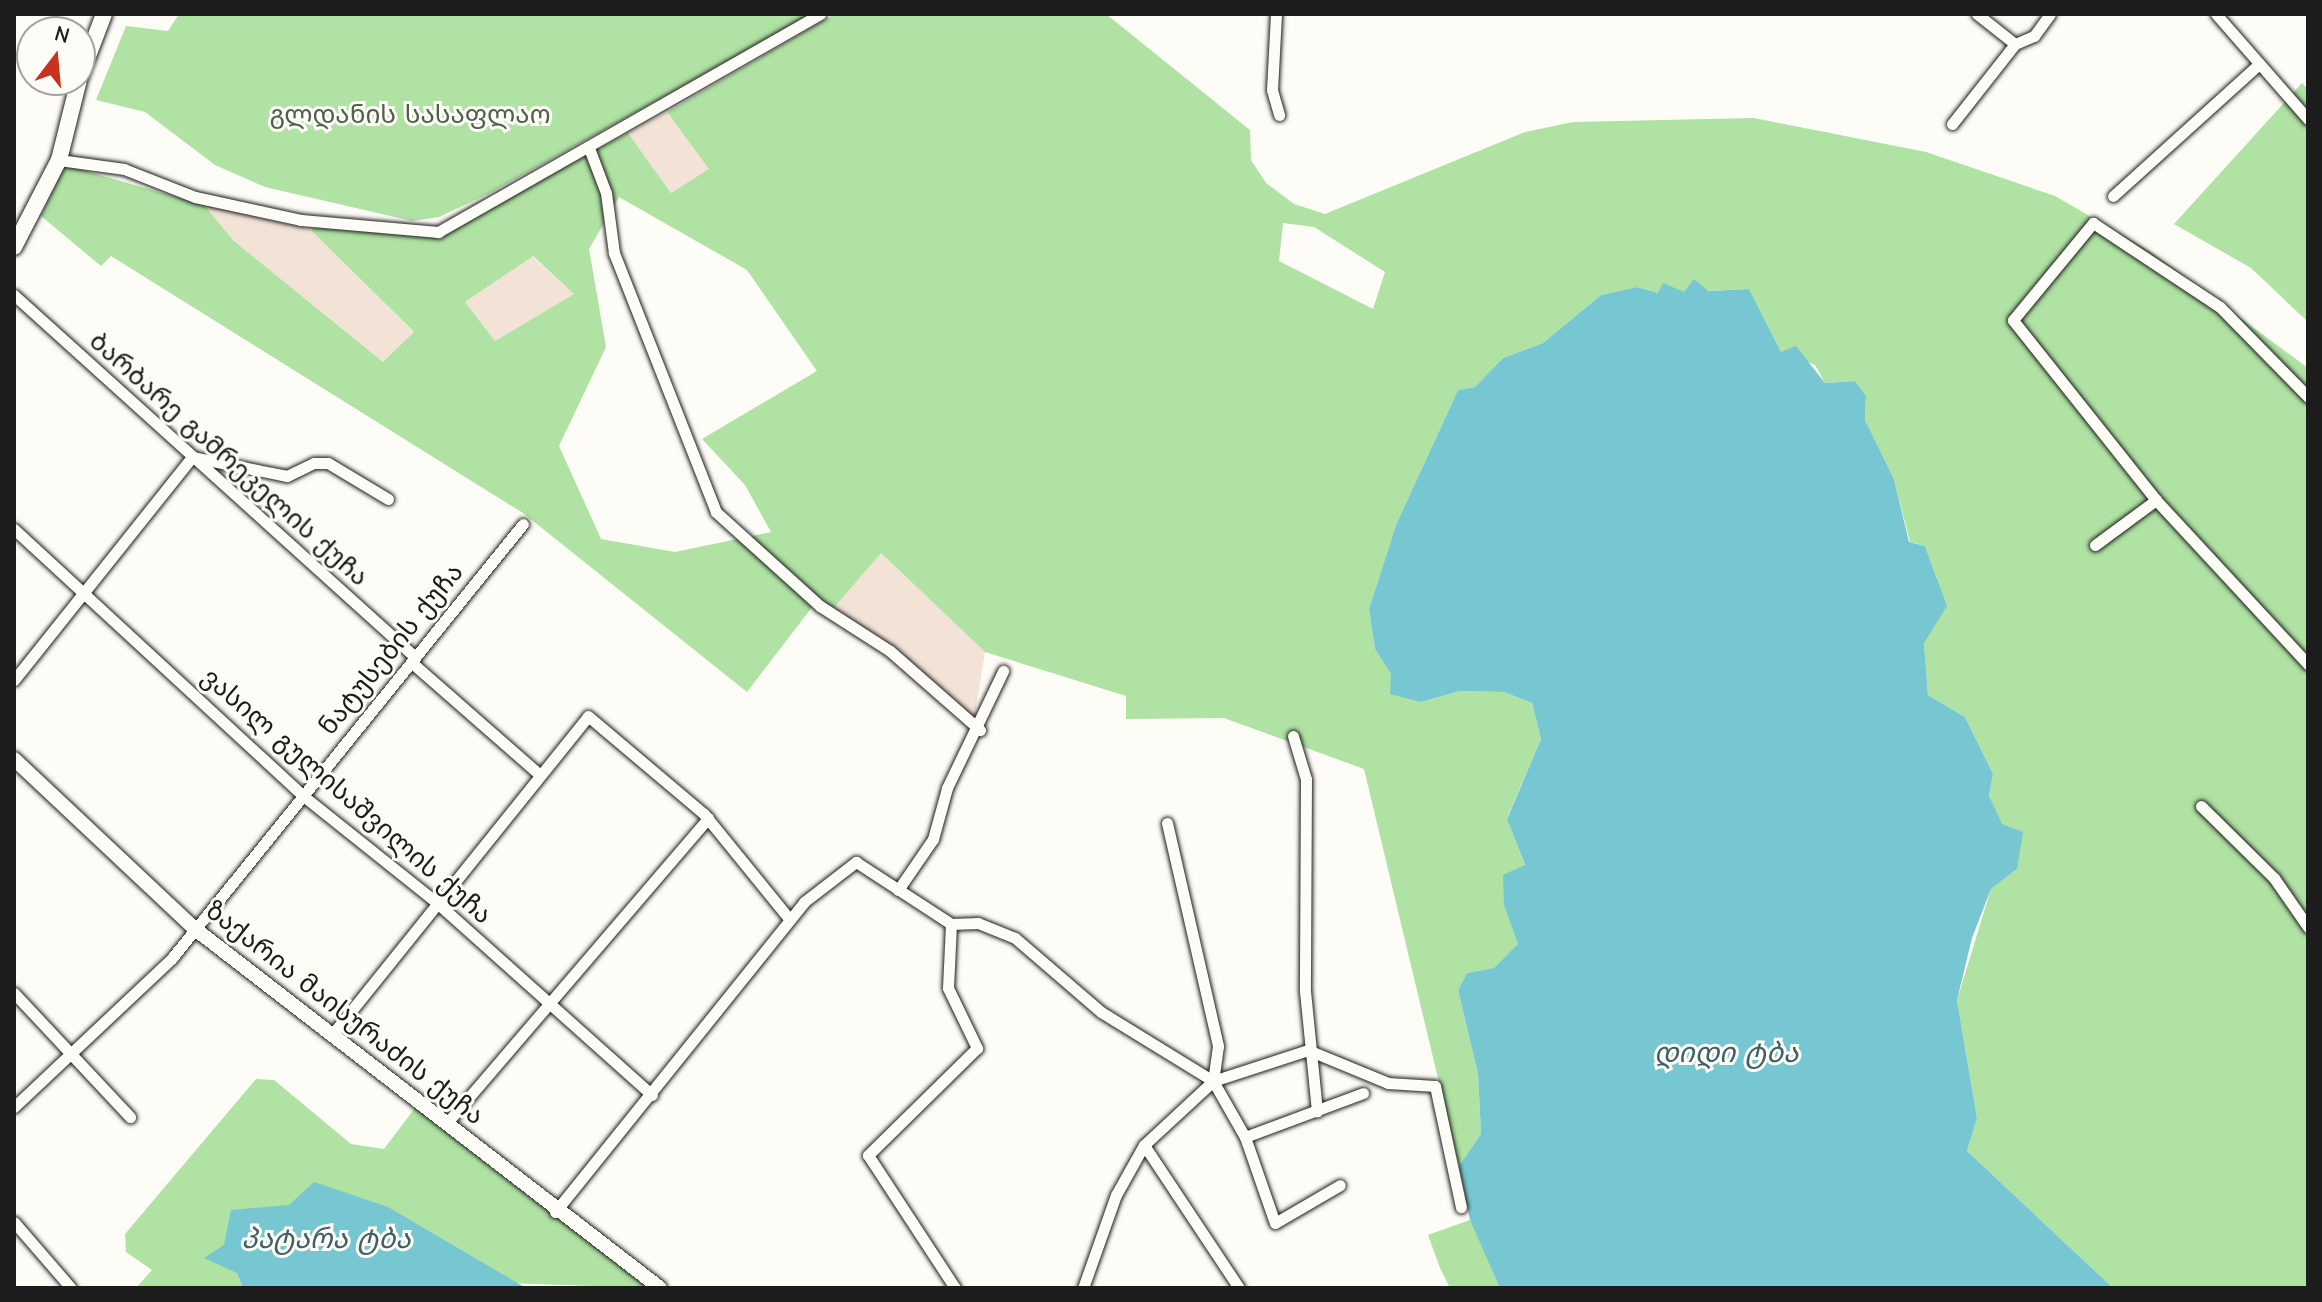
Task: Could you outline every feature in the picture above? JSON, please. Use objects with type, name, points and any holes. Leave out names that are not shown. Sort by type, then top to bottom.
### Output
[{"type":"main road","points":[[96,35],[104,14]]},
{"type":"main road","points":[[14,247],[59,160],[75,96]]},
{"type":"street","points":[[59,160],[124,169],[195,197],[301,220],[438,232],[820,14]]},
{"type":"street","points":[[1276,14],[1272,90],[1279,115]]},
{"type":"street","points":[[1977,14],[2015,44]]},
{"type":"street","points":[[1952,124],[2015,44],[2034,36],[2050,14]]},
{"type":"street","points":[[2216,14],[2308,119]]},
{"type":"street","points":[[2113,196],[2259,64]]},
{"type":"street","points":[[589,148],[606,193],[614,253],[716,512],[820,606],[890,651],[980,730]]},
{"type":"street","points":[[2308,397],[2220,307],[2093,223],[2013,320],[2156,500],[2308,664]]},
{"type":"street","name":"ბარბარე გამრეკელის ქუჩა","points":[[14,295],[538,773]]},
{"type":"street","points":[[14,680],[192,457],[287,476],[314,463],[328,463],[388,499]]},
{"type":"street","points":[[2095,545],[2156,500]]},
{"type":"street","name":"ნატუსების ქუჩა","points":[[14,1107],[72,1054],[195,929],[523,524]]},
{"type":"street","name":"ვასილ გულისაშვილის ქუჩა","points":[[14,529],[82,596],[302,795],[435,901],[652,1095]]},
{"type":"street","points":[[898,890],[933,839],[947,788],[980,730],[993,684],[1003,671]]},
{"type":"street","points":[[331,1036],[583,718],[595,718],[708,818],[790,920]]},
{"type":"street","points":[[1293,736],[1306,779],[1308,1050],[1317,1111]]},
{"type":"street","name":"ზაქარია მაისურაძის ქუჩა","points":[[14,759],[195,929],[555,1212],[660,1288]]},
{"type":"street","points":[[2201,806],[2274,878],[2308,927]]},
{"type":"street","points":[[446,1124],[708,818]]},
{"type":"street","points":[[1167,823],[1218,1046],[1213,1081]]},
{"type":"street","points":[[555,1212],[790,920],[830,879],[856,862],[951,924],[978,923],[1015,938],[1101,1012],[1213,1081],[1245,1137],[1275,1223],[1340,1185]]},
{"type":"street","points":[[951,924],[948,988],[975,1053],[868,1155],[955,1288]]},
{"type":"street","points":[[14,993],[130,1117]]},
{"type":"street","points":[[1083,1288],[1116,1195],[1144,1145],[1213,1081],[1308,1050],[1388,1083],[1435,1086],[1461,1207]]},
{"type":"street","points":[[1245,1137],[1363,1093]]},
{"type":"street","points":[[1144,1145],[1239,1288]]},
{"type":"street","points":[[14,1222],[71,1288]]},
{"type":"shaded area","points":[[667,112],[710,169],[671,193],[628,133]]},
{"type":"shaded area","points":[[204,205],[313,230],[414,333],[383,362],[234,241]]},
{"type":"shaded area","points":[[532,256],[574,294],[495,341],[465,302]]},
{"type":"shaded area","points":[[881,553],[985,652],[974,720],[833,609]]},
{"type":"green space","name":"გლდანის სასაფლაო","points":[[179,14],[812,14],[488,194],[439,217],[412,221],[265,187],[215,165],[145,112],[96,100],[126,26],[168,31]]},
{"type":"green space","points":[[835,14],[1106,14],[1250,130],[1251,160],[1266,183],[1294,204],[1325,214],[1525,132],[1573,122],[1754,118],[1926,152],[2055,196],[2150,251],[2308,368],[2308,917],[2283,880],[2273,885],[2308,937],[2308,1288],[2113,1288],[1967,1151],[1977,1118],[1957,1000],[1991,889],[2017,869],[1989,796],[1993,774],[1965,717],[1928,695],[1924,643],[1937,578],[1925,546],[1910,542],[1894,479],[1865,420],[1866,396],[1855,381],[1825,383],[1815,365],[1781,352],[1749,289],[1658,293],[1637,287],[1601,295],[1543,343],[1503,358],[1475,387],[1458,390],[1396,525],[1369,609],[1375,649],[1405,695],[1421,702],[1460,691],[1504,692],[1532,703],[1541,739],[1507,818],[1525,866],[1504,905],[1519,944],[1494,968],[1467,973],[1458,990],[1478,1074],[1481,1134],[1459,1166],[1364,769],[1224,718],[1126,719],[1126,696],[985,652],[881,553],[833,609],[819,598],[747,692],[523,513],[111,256],[101,266],[41,216],[65,165],[204,205],[234,241],[383,362],[414,332],[311,230],[318,225],[436,236],[628,133],[671,193],[709,169],[667,112]],"holes":[[[619,197],[747,270],[817,371],[702,439],[745,485],[771,532],[675,552],[601,539],[559,446],[606,347],[589,249]],[[1283,223],[1314,227],[1385,272],[1373,309],[1279,261]],[[533,256],[574,294],[495,341],[465,302]]]},
{"type":"green space","points":[[2302,83],[2308,89],[2308,322],[2251,268],[2174,224]]},
{"type":"green space","points":[[256,1079],[274,1080],[351,1144],[384,1149],[415,1108],[648,1288],[237,1273],[243,1288],[136,1288],[152,1270],[126,1252],[125,1234]]},
{"type":"green space","points":[[1470,1220],[1482,1238],[1500,1288],[1450,1288],[1440,1268],[1428,1235]]},
{"type":"water","name":"დიდი ტბა","points":[[1694,279],[1708,291],[1749,289],[1781,352],[1796,346],[1825,383],[1855,381],[1866,396],[1865,420],[1894,479],[1909,542],[1925,546],[1947,606],[1924,643],[1928,695],[1965,717],[1993,774],[1989,796],[2002,824],[2023,832],[2017,869],[1991,889],[1972,938],[1957,1000],[1977,1118],[1967,1151],[2113,1288],[1500,1288],[1470,1220],[1459,1166],[1481,1134],[1478,1074],[1458,990],[1467,973],[1494,968],[1518,944],[1504,905],[1503,875],[1525,865],[1507,819],[1541,739],[1532,703],[1504,692],[1460,691],[1421,702],[1390,694],[1391,674],[1375,649],[1369,609],[1396,525],[1458,390],[1475,387],[1503,358],[1543,343],[1601,295],[1637,287],[1658,293],[1663,283],[1684,292]]},
{"type":"water","name":"პატარა ტბა","points":[[314,1182],[388,1207],[526,1288],[243,1288],[237,1273],[204,1258],[224,1245],[231,1210],[289,1205]]}]
